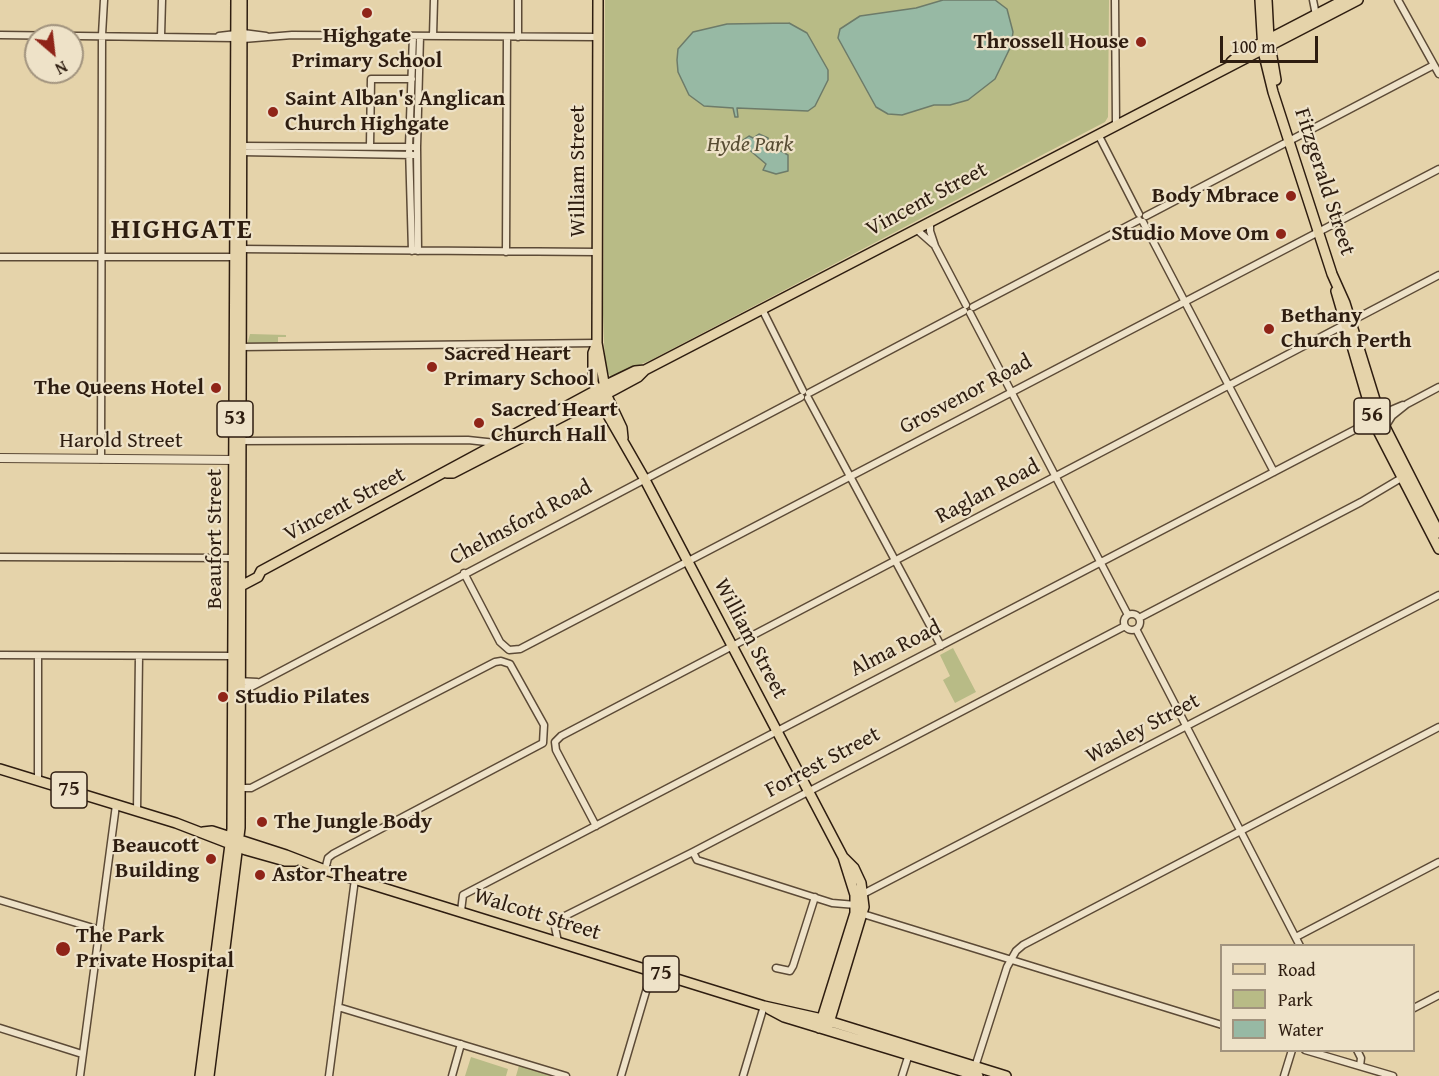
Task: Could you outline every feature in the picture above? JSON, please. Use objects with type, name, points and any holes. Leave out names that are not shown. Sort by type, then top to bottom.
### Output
[{"type":"main road","name":"Beaufort Street","points":[[236,0],[240,36]]},
{"type":"main road","name":"Beaufort Street","points":[[208,1076],[240,788],[237,684],[233,656],[238,570],[242,0]]},
{"type":"main road","name":"William Street","points":[[598,0],[597,343],[593,353],[601,392],[622,428],[623,438],[843,857],[856,905],[853,924],[824,1025]]},
{"type":"main road","name":"Fitzgerald Street","points":[[1260,0],[1266,45],[1278,103],[1376,416],[1439,549]]},
{"type":"main road","name":"Fitzgerald Street","points":[[1266,45],[1267,0]]},
{"type":"main road","name":"Vincent Street","points":[[1266,45],[1344,0]]},
{"type":"main road","name":"Vincent Street","points":[[447,473],[450,468],[496,443],[601,392],[638,377],[645,369],[1227,66],[1240,54],[1266,45],[1358,0]]},
{"type":"main road","name":"Vincent Street","points":[[241,586],[258,577],[261,571],[447,473],[453,473],[601,392]]},
{"type":"main road","name":"Fitzgerald Street","points":[[1376,416],[1384,428],[1406,478],[1439,533]]},
{"type":"main road","name":"Beaufort Street","points":[[201,1076],[235,842],[241,586],[238,570]]},
{"type":"main road","points":[[238,570],[261,571]]},
{"type":"main road","name":"Walcott Street","points":[[0,769],[203,832],[212,831],[285,861],[298,861],[461,911],[764,1006],[784,1017],[824,1025],[977,1072],[1006,1076]]},
{"type":"main road","name":"William Street","points":[[824,1025],[863,914],[863,894],[854,868],[843,857]]},
{"type":"street","points":[[101,459],[104,0]]},
{"type":"street","points":[[161,36],[162,0]]},
{"type":"street","points":[[434,0],[434,36]]},
{"type":"street","points":[[518,0],[518,37]]},
{"type":"street","points":[[1115,0],[1116,124]]},
{"type":"street","points":[[1313,0],[1316,15]]},
{"type":"street","points":[[1401,2],[1439,74]]},
{"type":"street","points":[[0,35],[598,38]]},
{"type":"street","points":[[415,251],[409,147],[416,36]]},
{"type":"street","points":[[415,251],[416,36]]},
{"type":"street","points":[[506,252],[507,37]]},
{"type":"street","name":"Chelmsford Road","points":[[237,684],[257,682],[1434,65]]},
{"type":"street","points":[[369,146],[371,79],[412,79]]},
{"type":"street","points":[[1097,133],[1274,472]]},
{"type":"street","points":[[240,149],[417,147]]},
{"type":"street","points":[[240,149],[417,155]]},
{"type":"street","name":"Grosvenor Road","points":[[464,573],[500,642],[509,650],[520,649],[1439,169]]},
{"type":"street","points":[[930,221],[930,231],[935,246],[1128,615],[1139,618],[1406,478]]},
{"type":"street","points":[[916,229],[935,246]]},
{"type":"street","points":[[0,257],[415,251],[597,252]]},
{"type":"street","name":"Raglan Road","points":[[596,826],[555,742],[561,736],[1439,275]]},
{"type":"street","points":[[762,309],[805,395],[851,476],[941,646]]},
{"type":"street","points":[[239,347],[590,345],[597,343]]},
{"type":"street","points":[[1376,416],[1407,404],[1439,387]]},
{"type":"street","points":[[1384,428],[1392,416],[1407,404]]},
{"type":"street","name":"Alma Road","points":[[461,911],[463,895],[1360,427]]},
{"type":"street","points":[[238,441],[474,440],[496,443]]},
{"type":"street","points":[[472,456],[475,449],[474,440]]},
{"type":"street","name":"Harold Street","points":[[0,458],[238,460]]},
{"type":"street","points":[[0,557],[238,558]]},
{"type":"street","name":"Wasley Street","points":[[863,894],[1439,594]]},
{"type":"street","points":[[1128,615],[1124,622],[1125,626],[1130,630],[1136,629]]},
{"type":"street","points":[[1136,629],[1140,622],[1139,618]]},
{"type":"street","name":"Forrest Street","points":[[558,942],[555,927],[557,920],[693,852],[1125,626]]},
{"type":"street","points":[[1136,629],[1300,944]]},
{"type":"street","points":[[0,656],[233,656]]},
{"type":"street","points":[[38,656],[38,781]]},
{"type":"street","points":[[137,811],[139,656]]},
{"type":"street","points":[[240,788],[251,788],[495,662],[507,662],[513,667],[544,725],[545,738],[537,747],[333,854],[328,858],[325,870]]},
{"type":"street","points":[[977,1072],[1011,960],[1016,951],[1032,940],[1439,727]]},
{"type":"street","points":[[80,1076],[116,805]]},
{"type":"street","points":[[693,852],[698,860],[832,903],[856,905]]},
{"type":"street","points":[[1296,937],[1439,862]]},
{"type":"street","points":[[329,1076],[355,879]]},
{"type":"street","points":[[776,968],[790,971],[793,966],[815,897]]},
{"type":"street","points":[[0,900],[100,930]]},
{"type":"street","points":[[863,914],[1220,1025]]},
{"type":"street","points":[[621,1076],[652,971]]},
{"type":"street","points":[[1415,1007],[1439,995]]},
{"type":"street","points":[[743,1076],[764,1006]]},
{"type":"street","points":[[338,1007],[566,1076]]},
{"type":"street","points":[[0,1028],[82,1054]]},
{"type":"street","points":[[452,1076],[461,1044]]},
{"type":"street","points":[[902,1076],[910,1051]]},
{"type":"street","points":[[1284,1076],[1291,1052]]},
{"type":"street","points":[[1312,1052],[1393,1076]]},
{"type":"street","points":[[1333,1058],[1335,1052]]},
{"type":"street","points":[[1358,1052],[1361,1058],[1360,1066]]},
{"type":"green space","name":"Hyde Park","points":[[605,0],[1109,0],[1108,117],[1105,122],[651,360],[611,377],[605,369],[603,314]]},
{"type":"green space","points":[[250,334],[286,335],[286,337],[278,337],[278,344],[247,345]]},
{"type":"green space","points":[[953,648],[976,692],[955,703],[943,680],[950,676],[940,655]]},
{"type":"green space","points":[[471,1057],[508,1069],[506,1076],[465,1076]]},
{"type":"green space","points":[[520,1062],[566,1076],[516,1076]]},
{"type":"water","points":[[943,0],[995,0],[1007,9],[1013,32],[1011,46],[995,79],[968,100],[950,105],[934,105],[902,115],[888,114],[876,107],[838,38],[840,29],[860,16],[916,8]]},
{"type":"water","points":[[789,23],[807,33],[828,70],[828,80],[815,106],[808,111],[737,108],[738,117],[735,117],[733,108],[704,106],[689,95],[678,72],[677,60],[678,49],[693,32],[727,24]]},
{"type":"water","points":[[759,134],[768,138],[771,152],[781,151],[788,155],[788,171],[776,174],[763,170],[766,164],[740,142],[749,136],[753,138]]},
{"type":"place","name":"Highgate Primary School","points":[[367,13]]},
{"type":"place","name":"Throssell House","points":[[1141,42]]},
{"type":"place","name":"Saint Alban's Anglican Church Highgate","points":[[273,112]]},
{"type":"place","name":"Body Mbrace","points":[[1291,196]]},
{"type":"place","name":"Studio Move Om","points":[[1281,234]]},
{"type":"place","name":"Bethany Church Perth","points":[[1269,329]]},
{"type":"place","name":"Sacred Heart Primary School","points":[[432,367]]},
{"type":"place","name":"The Queens Hotel","points":[[216,388]]},
{"type":"place","name":"Sacred Heart Church Hall","points":[[479,423]]},
{"type":"place","name":"Studio Pilates","points":[[223,697]]},
{"type":"place","name":"The Jungle Body","points":[[262,822]]},
{"type":"place","name":"Beaucott Building","points":[[211,859]]},
{"type":"place","name":"Astor Theatre","points":[[260,875]]},
{"type":"place","name":"The Park Private Hospital","points":[[63,949]]},
{"type":"district","name":"HIGHGATE","points":[[182,231]]}]
